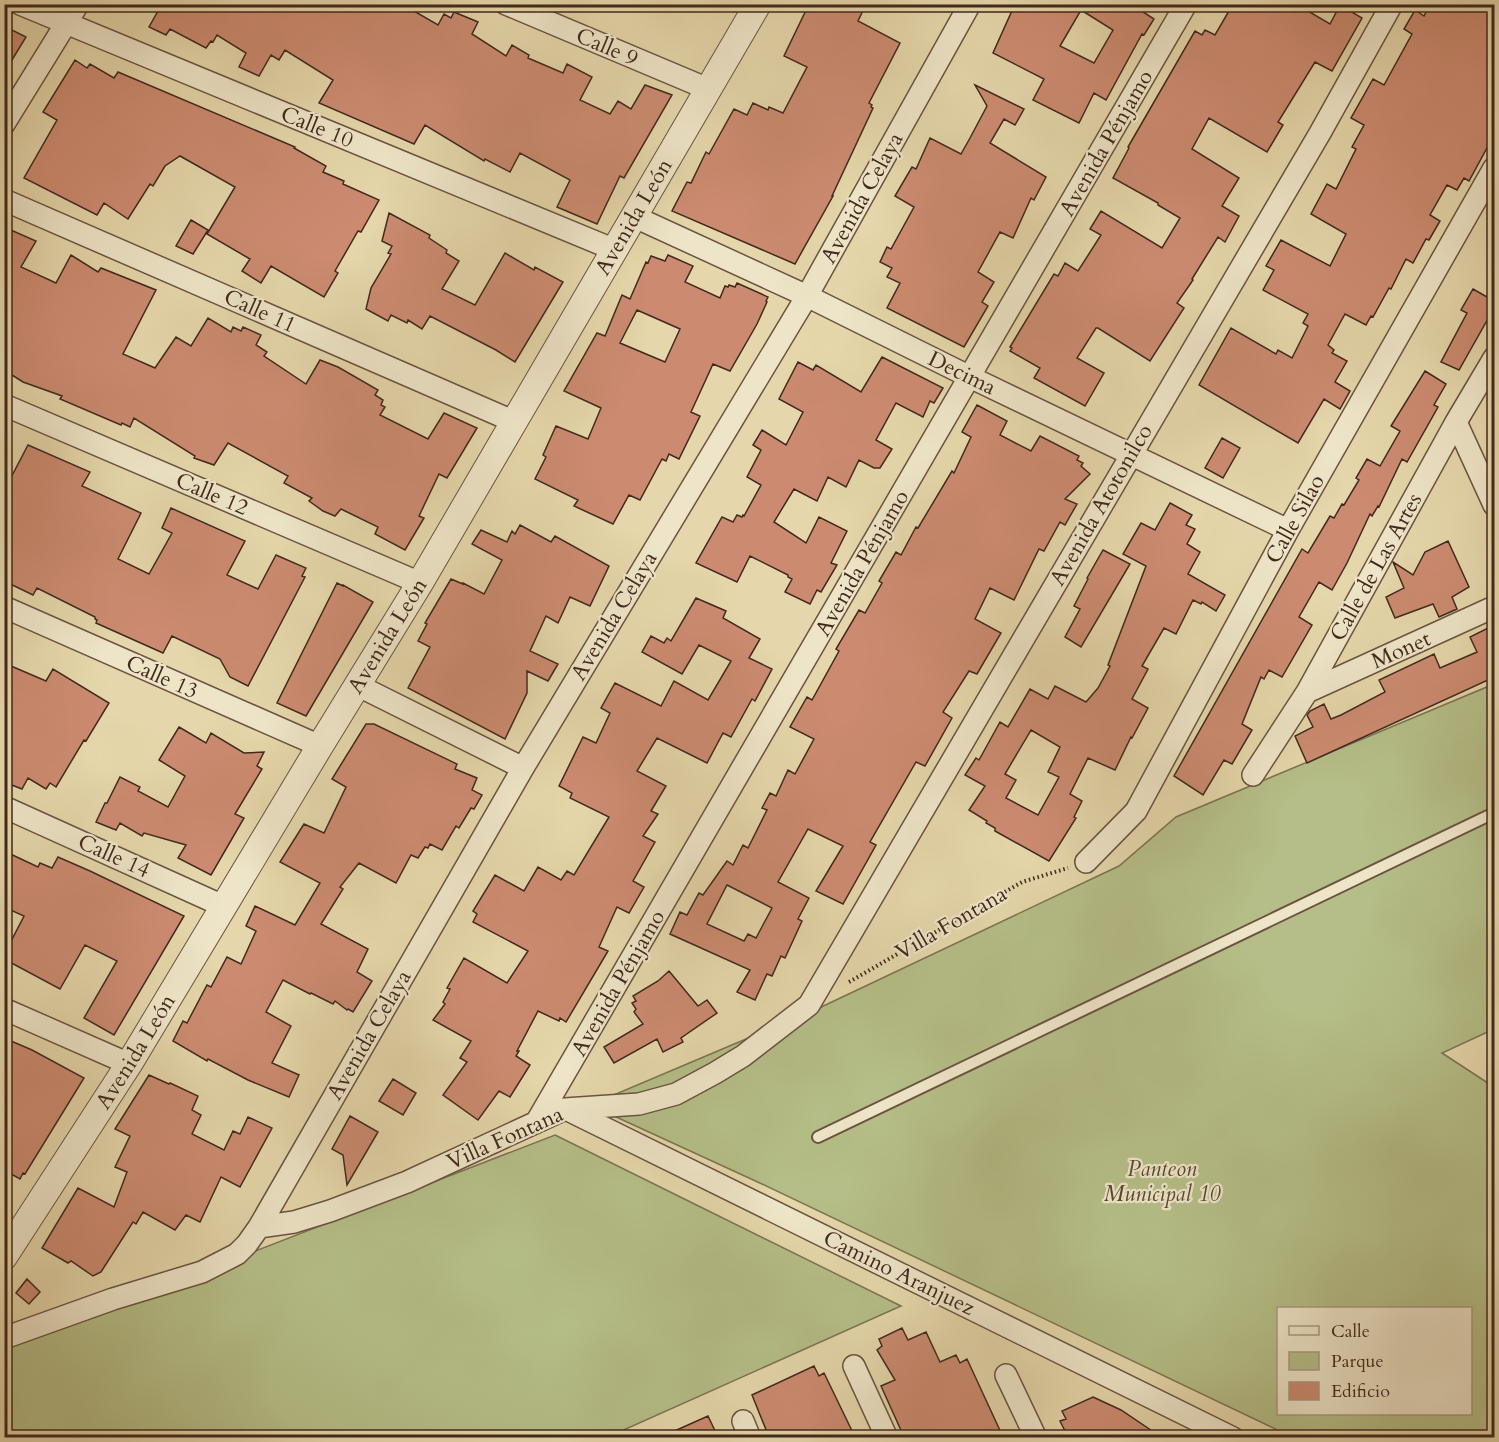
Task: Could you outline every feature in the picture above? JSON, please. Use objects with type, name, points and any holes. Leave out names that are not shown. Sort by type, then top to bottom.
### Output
[{"type":"street","name":"Calle 10","points":[[20,4],[615,250]]},
{"type":"street","points":[[4,124],[78,4]]},
{"type":"street","name":"Calle 9","points":[[506,4],[708,88]]},
{"type":"street","name":"Avenida León","points":[[4,1257],[14,1222],[129,1064],[420,583],[758,4]]},
{"type":"street","name":"Avenida Celaya","points":[[259,1227],[523,768],[807,296],[970,4]]},
{"type":"street","name":"Avenida Pénjamo","points":[[537,1121],[1186,4]]},
{"type":"street","name":"Avenida Atotonilco","points":[[809,1005],[1320,133],[1392,4]]},
{"type":"street","name":"Calle Silao","points":[[1086,862],[1136,811],[1288,530],[1494,168]]},
{"type":"street","name":"Calle 11","points":[[4,200],[515,422]]},
{"type":"street","name":"Decima","points":[[635,218],[807,296],[1288,530]]},
{"type":"street","name":"Calle de Las Artes","points":[[1253,775],[1307,692],[1456,422],[1494,358]]},
{"type":"street","name":"Calle 12","points":[[4,405],[420,583]]},
{"type":"street","points":[[1456,422],[1494,505]]},
{"type":"street","name":"Calle 13","points":[[4,607],[320,746]]},
{"type":"street","name":"Monet","points":[[1307,692],[1494,608]]},
{"type":"street","points":[[357,686],[523,768]]},
{"type":"street","name":"Calle 14","points":[[4,807],[224,906]]},
{"type":"street","name":"Villa Fontana","points":[[259,1227],[303,1220],[407,1182],[565,1109],[639,1104],[676,1094],[743,1056],[809,1005]]},
{"type":"street","points":[[4,1009],[129,1064]]},
{"type":"street","name":"Camino Aranjuez","points":[[565,1109],[1233,1437]]},
{"type":"street","points":[[4,1338],[113,1299],[202,1272],[237,1254],[259,1227]]},
{"type":"street","points":[[854,1366],[887,1437]]},
{"type":"street","points":[[1006,1375],[1036,1437]]},
{"type":"lane","points":[[818,1137],[1494,813]]},
{"type":"path","name":"Villa Fontana","points":[[809,1005],[1022,882],[1086,862]]},
{"type":"green space","name":"Panteon Municipal 10","points":[[1494,684],[1494,1029],[1442,1053],[1494,1087],[1494,1437],[1292,1437],[762,1184],[590,1105],[817,1009],[1119,866],[1176,817]]},
{"type":"green space","points":[[555,1135],[901,1306],[608,1437],[5,1438],[5,1348]]},
{"type":"building","points":[[162,4],[402,4],[438,25],[444,14],[451,18],[454,12],[478,22],[472,34],[506,56],[512,45],[529,55],[528,58],[563,73],[567,64],[592,77],[580,100],[610,114],[618,101],[631,109],[645,85],[672,95],[624,178],[620,176],[597,224],[557,207],[570,180],[520,153],[510,172],[485,159],[484,161],[425,125],[414,144],[319,103],[333,80],[285,50],[279,60],[271,55],[259,76],[239,67],[246,53],[217,35],[206,48],[170,29],[166,35],[149,27]]},
{"type":"building","points":[[809,4],[866,4],[858,21],[900,43],[869,103],[873,108],[833,196],[795,264],[672,211],[687,182],[691,183],[706,152],[709,154],[734,109],[747,115],[753,103],[768,110],[769,107],[783,113],[807,67],[784,56]]},
{"type":"building","points":[[1015,4],[1131,4],[1154,19],[1144,35],[1142,34],[1106,100],[1094,93],[1079,123],[1033,100],[1044,79],[993,53]],"holes":[[[1081,10],[1113,30],[1094,63],[1060,46]]]},
{"type":"building","points":[[1233,4],[1296,4],[1330,24],[1340,5],[1362,18],[1332,71],[1315,62],[1278,122],[1283,125],[1267,152],[1209,118],[1192,149],[1239,178],[1222,206],[1239,216],[1225,242],[1218,237],[1177,303],[1184,308],[1150,361],[1096,328],[1077,358],[1104,373],[1085,406],[1034,378],[1040,368],[1010,351],[1012,348],[1010,347],[1054,274],[1058,276],[1065,263],[1078,271],[1101,235],[1090,229],[1101,211],[1162,248],[1180,218],[1113,178],[1128,147],[1195,31],[1202,35],[1205,30],[1215,35]]},
{"type":"building","points":[[1430,4],[1494,4],[1494,135],[1469,181],[1464,178],[1457,190],[1447,185],[1430,215],[1440,221],[1429,240],[1426,239],[1413,263],[1406,259],[1373,317],[1371,316],[1366,325],[1345,314],[1328,345],[1334,350],[1332,353],[1347,361],[1335,382],[1350,391],[1340,409],[1324,399],[1298,443],[1199,385],[1231,328],[1276,354],[1278,350],[1292,358],[1308,326],[1303,323],[1308,314],[1263,290],[1274,270],[1266,266],[1281,240],[1330,266],[1346,234],[1311,214],[1327,184],[1336,189],[1356,149],[1352,147],[1364,125],[1351,118],[1373,79],[1384,85],[1412,34],[1404,29],[1415,10],[1424,16]]},
{"type":"building","points":[[4,26],[26,37],[4,73]]},
{"type":"building","points":[[75,60],[87,68],[90,64],[114,78],[118,72],[295,147],[326,166],[323,172],[379,200],[335,271],[338,273],[324,297],[271,266],[261,283],[242,271],[250,259],[207,234],[235,187],[180,156],[165,166],[153,186],[150,184],[128,219],[104,203],[97,215],[24,178],[57,120],[43,112]]},
{"type":"building","points":[[975,85],[1024,109],[1015,125],[1004,119],[990,143],[1046,177],[1034,200],[1031,198],[1013,238],[1000,232],[978,272],[994,282],[982,302],[988,306],[964,347],[887,308],[900,283],[887,277],[892,268],[880,262],[887,247],[891,249],[914,207],[895,196],[912,167],[916,169],[930,138],[961,154],[970,138],[987,106]]},
{"type":"building","points":[[389,213],[430,235],[429,238],[459,261],[442,289],[475,305],[505,253],[534,270],[535,267],[563,282],[515,362],[430,316],[422,329],[408,320],[407,323],[391,315],[388,321],[366,309],[371,288],[391,254],[388,253],[392,246],[382,241]]},
{"type":"building","points":[[191,220],[208,230],[193,254],[176,246]]},
{"type":"building","points":[[4,227],[36,241],[21,267],[56,283],[71,255],[98,272],[101,268],[156,290],[123,354],[155,368],[176,337],[191,346],[208,318],[231,332],[233,327],[241,331],[243,327],[261,335],[256,345],[267,352],[264,356],[306,384],[320,360],[338,367],[378,390],[375,395],[383,400],[381,405],[385,407],[380,415],[428,439],[444,413],[477,428],[447,478],[439,474],[419,516],[424,518],[405,550],[375,534],[378,527],[341,509],[335,516],[323,511],[309,501],[312,498],[284,483],[288,476],[228,443],[214,465],[194,458],[195,456],[134,418],[130,427],[122,423],[121,425],[60,399],[62,396],[23,382],[4,370]]},
{"type":"building","points":[[668,255],[693,266],[685,282],[720,298],[725,286],[735,287],[737,283],[768,297],[757,324],[730,371],[713,364],[691,412],[700,416],[679,459],[669,454],[666,461],[662,459],[640,500],[629,495],[613,524],[574,506],[578,500],[535,479],[546,457],[543,455],[556,426],[588,439],[601,408],[564,391],[597,333],[605,336],[622,295],[630,299],[646,262],[648,263],[651,256],[665,261]],"holes":[[[637,310],[680,329],[665,362],[620,343]]]},
{"type":"building","points":[[1473,289],[1494,301],[1494,308],[1459,370],[1441,362],[1467,313],[1461,310]]},
{"type":"building","points":[[882,357],[943,388],[934,403],[930,401],[923,417],[896,403],[876,440],[892,449],[880,468],[874,468],[859,460],[846,487],[828,477],[817,501],[794,489],[774,522],[806,543],[819,517],[847,531],[831,563],[837,565],[821,592],[817,590],[810,604],[785,592],[792,579],[750,556],[737,582],[696,563],[722,517],[733,522],[737,515],[744,516],[761,485],[747,477],[761,450],[753,445],[762,430],[786,445],[803,412],[779,399],[798,362],[813,370],[816,365],[861,392]]},
{"type":"building","points":[[1425,371],[1446,384],[1434,405],[1438,407],[1407,462],[1402,459],[1379,507],[1372,516],[1370,514],[1332,590],[1319,582],[1299,617],[1312,625],[1282,677],[1269,670],[1264,679],[1261,677],[1242,724],[1252,730],[1232,764],[1224,760],[1203,795],[1174,776],[1302,549],[1308,553],[1330,516],[1334,518],[1342,504],[1344,505],[1359,480],[1356,478],[1367,459],[1380,466],[1400,431],[1391,426]]},
{"type":"building","points":[[977,405],[1007,421],[1000,435],[1031,451],[1040,436],[1079,456],[1077,460],[1083,463],[1081,466],[1090,474],[1065,499],[1077,504],[1065,525],[1060,522],[1044,551],[1039,549],[1014,600],[990,588],[975,619],[1001,633],[977,674],[969,671],[943,712],[952,718],[925,766],[916,762],[870,842],[876,845],[843,904],[816,891],[843,846],[808,829],[778,882],[809,898],[798,919],[802,921],[785,958],[781,956],[772,976],[767,974],[755,1000],[737,992],[750,970],[670,934],[680,912],[687,915],[699,893],[703,895],[727,861],[733,865],[743,845],[748,848],[767,810],[762,808],[770,793],[776,796],[788,770],[795,774],[814,739],[790,727],[807,697],[812,700],[839,651],[836,649],[859,610],[865,613],[882,583],[879,581],[896,552],[901,555],[952,471],[954,473],[971,437],[962,432]],"holes":[[[727,885],[772,908],[756,938],[748,934],[744,941],[707,924]]]},
{"type":"building","points":[[1222,438],[1240,448],[1223,478],[1205,468]]},
{"type":"building","points":[[28,445],[90,472],[82,486],[141,513],[118,559],[149,574],[172,533],[162,528],[171,508],[245,541],[227,575],[258,589],[276,555],[306,568],[302,576],[305,577],[248,686],[230,677],[220,659],[172,636],[163,653],[96,623],[95,617],[37,588],[33,595],[4,581],[4,491]]},
{"type":"building","points":[[1170,503],[1192,515],[1186,525],[1195,529],[1187,544],[1200,552],[1188,574],[1225,595],[1216,611],[1202,602],[1201,604],[1193,600],[1176,634],[1164,628],[1142,666],[1148,669],[1132,699],[1148,708],[1115,770],[1088,758],[1070,794],[1082,801],[1074,817],[1076,818],[1049,861],[995,831],[995,828],[986,823],[987,821],[969,810],[985,786],[965,775],[976,758],[979,760],[1000,722],[1008,727],[1030,689],[1048,699],[1055,686],[1086,702],[1098,688],[1110,666],[1108,665],[1146,566],[1123,554],[1141,523],[1155,530]],"holes":[[[1031,730],[1060,747],[1048,772],[1059,777],[1038,815],[1006,798],[1016,780],[1005,774]]]},
{"type":"building","points":[[520,525],[551,542],[555,536],[609,566],[590,606],[570,597],[558,623],[546,616],[530,651],[558,664],[548,681],[527,671],[527,693],[505,739],[408,688],[430,647],[418,641],[427,624],[425,623],[451,579],[484,594],[502,560],[472,544],[481,530],[507,542],[512,531],[515,534]]},
{"type":"building","points":[[1448,541],[1469,587],[1452,597],[1457,609],[1439,617],[1433,604],[1395,618],[1386,597],[1404,588],[1393,562],[1413,575],[1425,552]]},
{"type":"building","points":[[1103,550],[1130,564],[1081,647],[1065,637],[1080,609],[1074,606]]},
{"type":"building","points":[[337,583],[373,602],[306,716],[277,703]]},
{"type":"building","points":[[696,598],[726,611],[723,618],[760,639],[749,658],[772,669],[755,701],[752,699],[731,737],[723,733],[707,763],[657,738],[637,771],[666,786],[651,811],[658,814],[643,836],[655,842],[633,881],[644,887],[629,913],[617,907],[599,947],[608,951],[566,1022],[538,1011],[516,1056],[530,1065],[510,1097],[499,1091],[478,1120],[443,1095],[467,1062],[460,1058],[471,1041],[433,1020],[445,1004],[443,1002],[450,989],[447,988],[464,958],[507,983],[528,951],[473,922],[477,914],[473,911],[495,875],[524,891],[538,867],[561,880],[567,871],[574,875],[609,817],[570,798],[572,793],[559,786],[583,737],[596,743],[610,713],[601,708],[615,683],[661,706],[674,681],[708,700],[731,661],[699,645],[682,674],[642,652],[651,636],[664,643],[667,638],[671,641]]},
{"type":"building","points":[[1488,628],[1494,642],[1494,689],[1490,679],[1307,763],[1295,736],[1313,727],[1307,715],[1310,711],[1324,704],[1331,719],[1385,692],[1379,680],[1434,654],[1440,668],[1477,652],[1470,637]]},
{"type":"building","points":[[4,663],[46,681],[53,669],[109,703],[56,787],[50,783],[46,789],[28,778],[22,789],[4,782]]},
{"type":"building","points":[[366,724],[374,724],[457,764],[455,769],[477,778],[472,790],[482,795],[459,828],[456,826],[442,850],[430,844],[428,848],[425,847],[418,858],[411,855],[396,883],[359,863],[340,887],[343,889],[321,924],[368,949],[357,972],[372,981],[353,1012],[335,1001],[333,1004],[283,980],[266,1012],[291,1026],[272,1063],[299,1075],[289,1097],[248,1080],[208,1059],[207,1061],[173,1041],[183,1021],[187,1023],[207,985],[211,987],[227,957],[241,964],[256,931],[246,926],[255,906],[295,925],[320,883],[280,862],[304,824],[324,833],[346,787],[332,779]]},
{"type":"building","points":[[179,727],[206,743],[211,733],[244,753],[264,752],[257,766],[262,769],[235,814],[244,818],[211,875],[178,858],[186,845],[144,833],[142,836],[120,823],[116,830],[96,822],[120,777],[140,787],[138,791],[168,807],[185,776],[159,760]]},
{"type":"building","points":[[4,851],[38,867],[40,863],[52,868],[58,857],[184,916],[114,1035],[84,1018],[117,961],[85,945],[60,989],[4,959],[24,916],[4,907]]},
{"type":"building","points":[[669,971],[698,1006],[707,1000],[717,1013],[681,1038],[683,1042],[663,1052],[657,1039],[614,1063],[604,1047],[643,1024],[634,1012],[636,1009],[632,1003],[636,1001],[633,996],[658,981]]},
{"type":"building","points":[[4,1038],[84,1078],[20,1179],[4,1170]]},
{"type":"building","points":[[149,1075],[198,1096],[192,1110],[201,1115],[192,1134],[224,1150],[233,1131],[240,1134],[248,1117],[272,1128],[240,1187],[221,1177],[200,1222],[186,1215],[175,1230],[143,1212],[136,1224],[133,1222],[101,1272],[93,1276],[71,1261],[68,1263],[42,1248],[78,1188],[114,1207],[127,1172],[115,1167],[130,1136],[115,1129]]},
{"type":"building","points":[[393,1079],[416,1093],[403,1115],[379,1101]]},
{"type":"building","points":[[350,1116],[378,1132],[347,1185],[343,1155],[332,1149]]},
{"type":"building","points":[[27,1279],[40,1292],[29,1304],[16,1293]]},
{"type":"building","points":[[902,1328],[908,1340],[926,1332],[940,1362],[956,1355],[960,1363],[967,1359],[1003,1437],[904,1437],[881,1386],[895,1380],[877,1350],[882,1346],[879,1339]]},
{"type":"building","points":[[814,1366],[819,1376],[824,1373],[855,1437],[769,1437],[752,1395]]},
{"type":"building","points":[[1093,1397],[1121,1410],[1161,1437],[1068,1437],[1060,1421],[1066,1419],[1062,1411]]},
{"type":"building","points":[[708,1416],[718,1437],[661,1437]]}]
